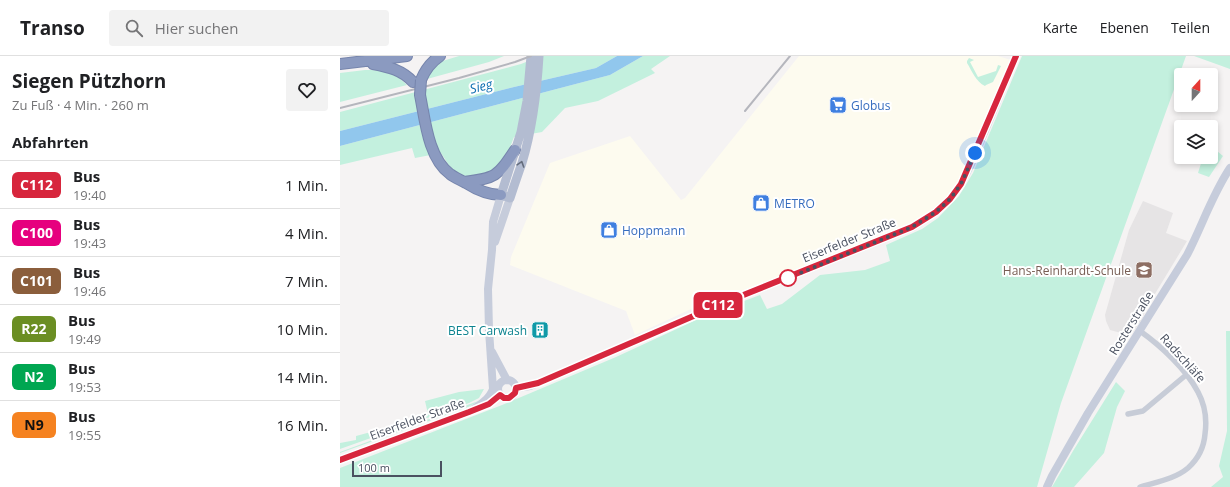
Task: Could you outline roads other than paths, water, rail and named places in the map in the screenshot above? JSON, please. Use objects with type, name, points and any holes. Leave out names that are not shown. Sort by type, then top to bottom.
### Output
[{"type":"highway","points":[[340,64],[407,56]]},
{"type":"highway","points":[[417,81],[434,60],[440,56]]},
{"type":"highway","points":[[365,62],[396,70],[417,81],[430,143],[440,163],[449,174],[464,182],[490,188],[505,196]]},
{"type":"highway","points":[[464,182],[492,177],[505,165],[515,150]]},
{"type":"main road","points":[[469,412],[484,401],[493,389],[491,348],[488,330],[488,289],[493,222],[522,162],[531,56]]},
{"type":"main road","points":[[505,196],[515,150],[525,131],[538,73],[539,56]]},
{"type":"main road","name":"Eiserfelder Straße","points":[[340,460],[489,404],[500,395],[504,398],[509,398],[515,393],[516,388],[538,383],[726,302],[912,227],[936,212],[950,199],[961,184],[1016,56]]},
{"type":"main road","name":"Rosterstraße","points":[[1047,487],[1059,462],[1187,255],[1219,184],[1230,168]]},
{"type":"main road","points":[[491,348],[504,381]]},
{"type":"main road","points":[[504,381],[512,381],[516,388]]},
{"type":"main road","points":[[500,395],[497,390],[504,381]]},
{"type":"street","name":"Radschläfe","points":[[1140,331],[1153,340],[1186,375],[1199,392],[1204,408],[1206,424],[1204,441],[1198,456],[1187,469],[1166,480],[1140,487]]},
{"type":"street","points":[[1128,414],[1143,411],[1186,375]]},
{"type":"water","points":[[617,56],[643,56],[610,75],[340,146],[340,131],[596,68]]},
{"type":"railway","points":[[340,108],[459,78],[531,56]]},
{"type":"railway","points":[[745,111],[790,56]]},
{"type":"place","name":"Globus","points":[[838,105]]},
{"type":"place","name":"METRO","points":[[761,203]]},
{"type":"place","name":"Hoppmann","points":[[609,230]]},
{"type":"place","name":"Hans-Reinhardt-Schule","points":[[1144,270]]},
{"type":"place","name":"BEST Carwash","points":[[540,330]]},
{"type":"water label","name":"Sieg","points":[[481,86]]}]
